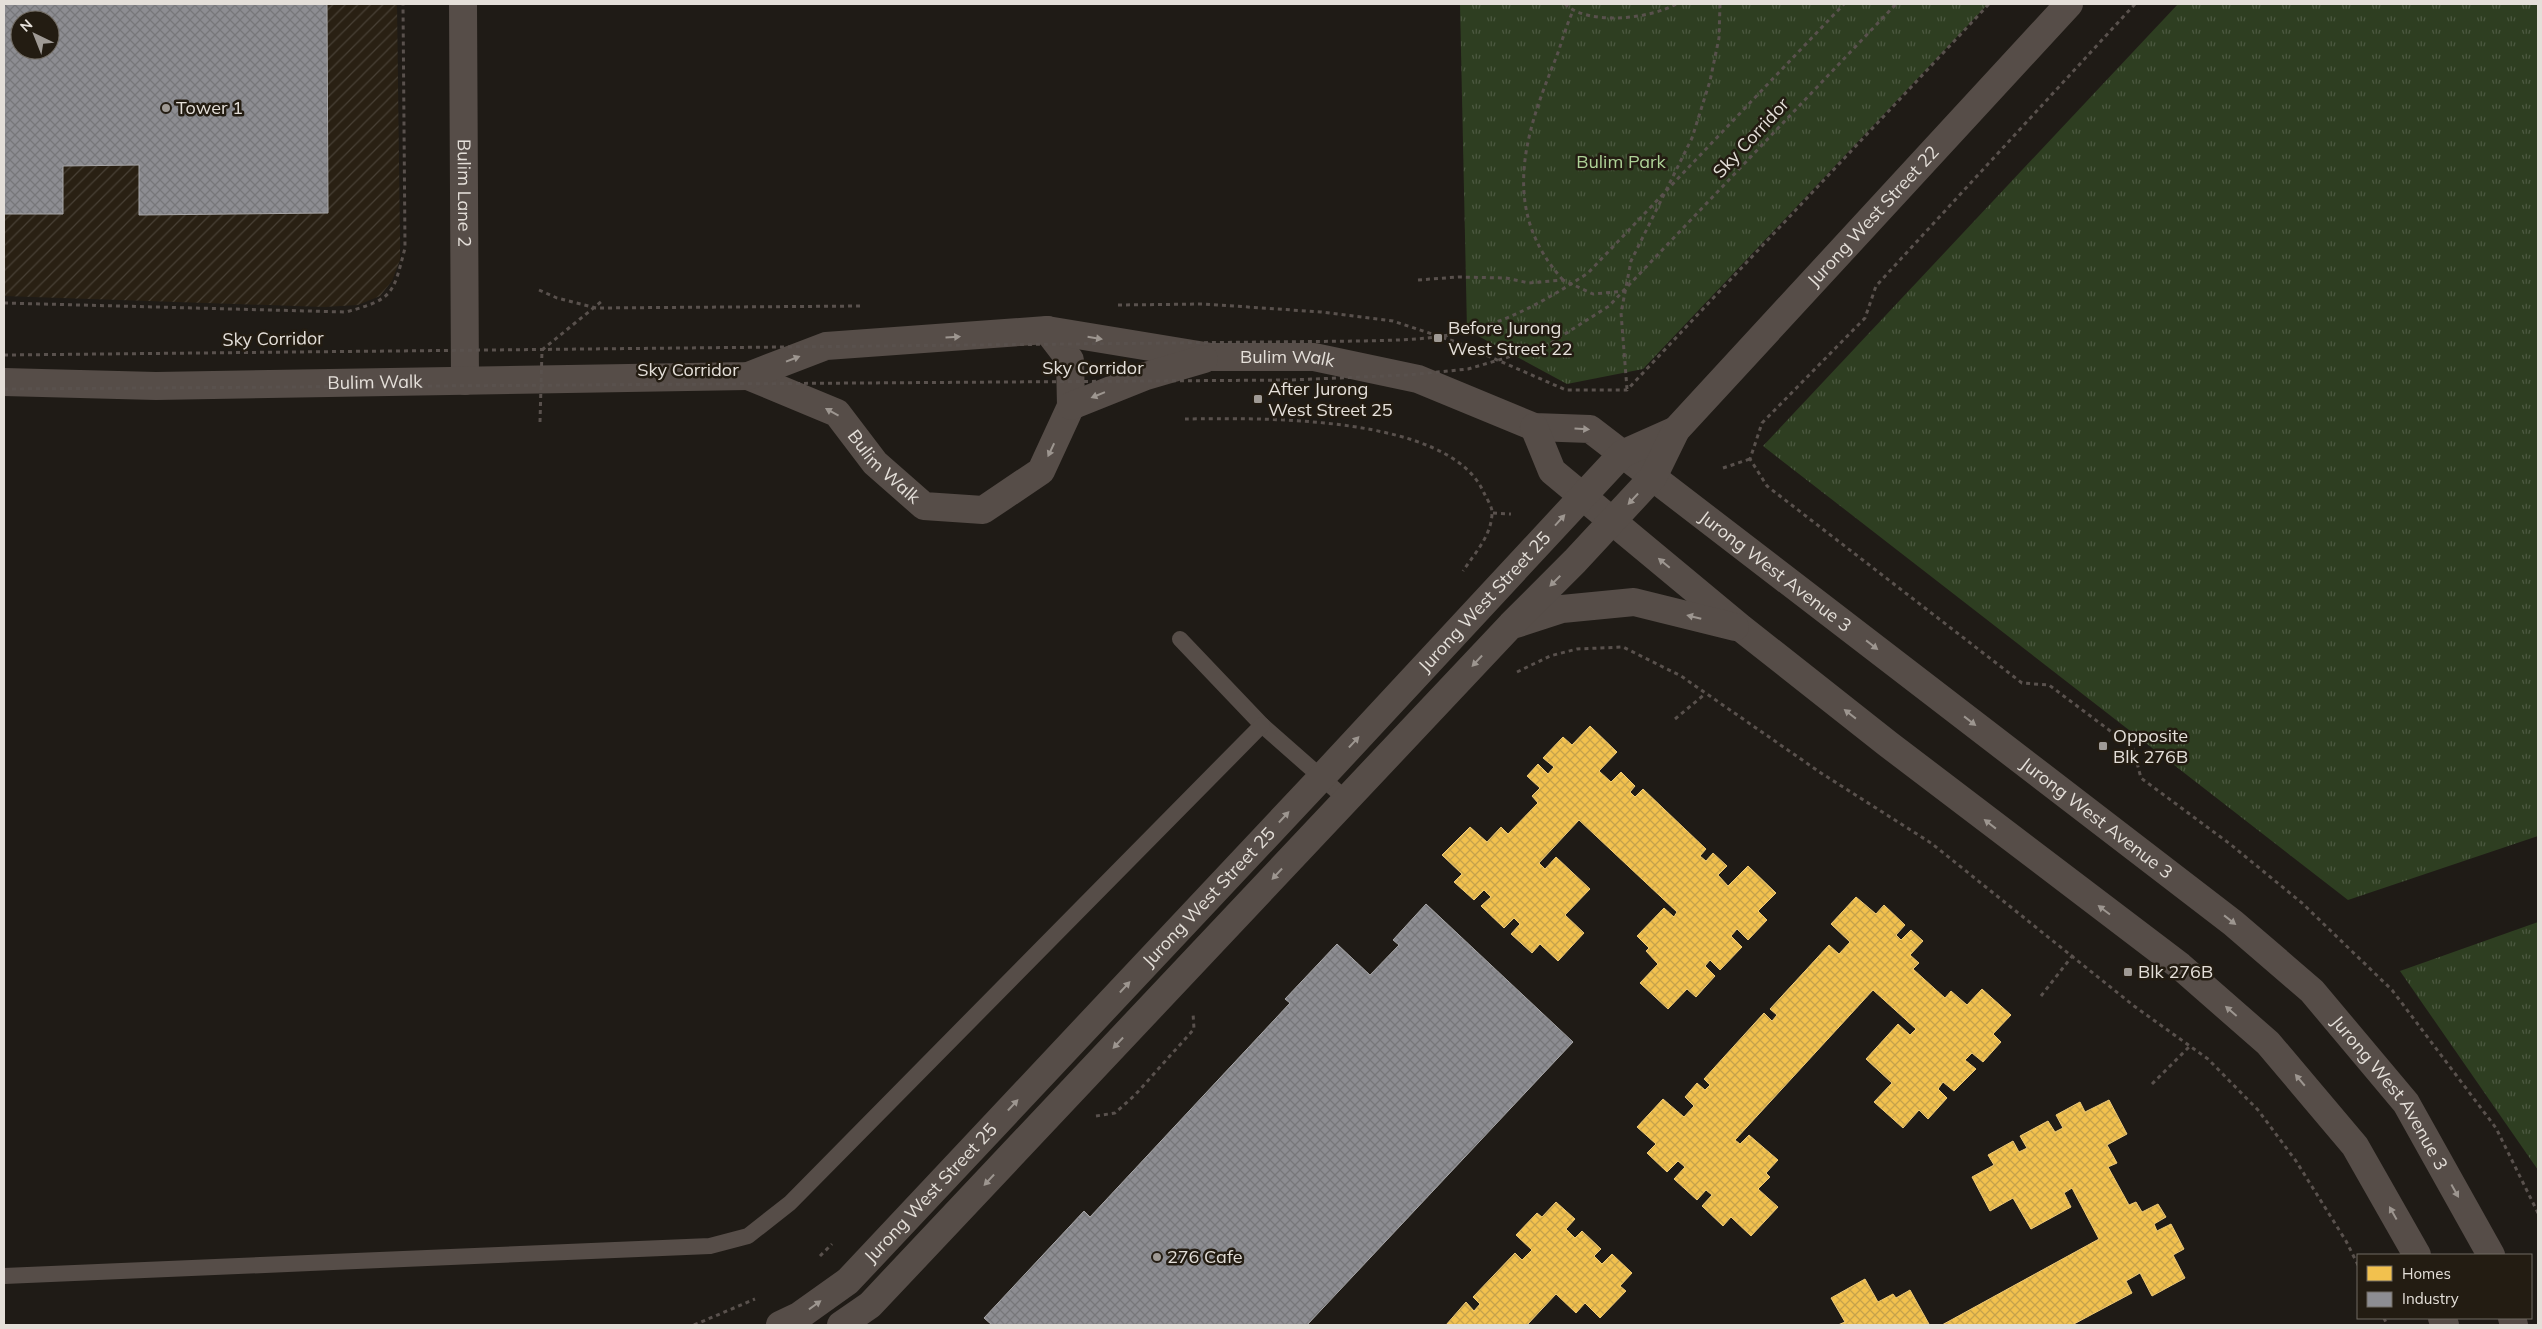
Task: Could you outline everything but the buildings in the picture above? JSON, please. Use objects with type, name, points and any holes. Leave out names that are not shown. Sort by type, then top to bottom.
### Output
[{"type":"street","name":"Bulim Lane 2","points":[[463,4],[465,381]]},
{"type":"street","name":"Jurong West Street 22","points":[[1653,477],[1676,430],[2069,4]]},
{"type":"street","name":"Bulim Walk","points":[[748,376],[837,413],[875,463],[924,506],[983,510],[1041,471],[1071,406],[1070,360],[1047,330]]},
{"type":"street","name":"Bulim Walk","points":[[4,382],[156,386],[748,376],[826,346],[1047,330],[1210,357],[1314,357],[1418,379],[1534,427],[1590,429],[1622,454]]},
{"type":"street","name":"Bulim Walk","points":[[1071,406],[1146,376],[1210,357]]},
{"type":"street","points":[[1534,427],[1552,471],[1741,628],[2021,848],[2180,966],[2268,1043],[2354,1146],[2416,1254]]},
{"type":"street","name":"Jurong West Street 22","points":[[1622,454],[1676,430]]},
{"type":"street","name":"Jurong West Avenue 3","points":[[1622,454],[2233,922],[2312,991],[2406,1103],[2490,1254]]},
{"type":"street","name":"Jurong West Street 25","points":[[780,1325],[799,1316],[848,1281],[1321,778],[1622,454]]},
{"type":"street","name":"Jurong West Street 25","points":[[841,1325],[870,1305],[1510,625],[1613,521],[1653,477]]},
{"type":"street","points":[[1510,625],[1562,609],[1634,602],[1741,628]]},
{"type":"lane","points":[[1180,639],[1262,725],[1347,800]]},
{"type":"lane","points":[[4,1276],[710,1246],[748,1236],[790,1203],[1262,725]]},
{"type":"path","points":[[4,303],[346,312],[386,298],[399,275],[405,248],[403,4]]},
{"type":"path","points":[[1566,4],[1573,11],[1587,17],[1628,17],[1668,9],[1676,4]]},
{"type":"path","points":[[1720,4],[1718,38],[1710,81],[1692,138],[1630,261],[1621,313],[1626,390],[1989,4]]},
{"type":"path","name":"Sky Corridor","points":[[4,356],[1363,341],[1426,338],[1467,331],[1517,314],[1554,296],[1588,273],[1844,4]]},
{"type":"path","name":"Sky Corridor","points":[[4,389],[1290,380],[1408,375],[1468,370],[1546,346],[1609,306],[1896,4]]},
{"type":"path","points":[[1750,459],[1762,423],[1865,318],[1876,286],[2135,4]]},
{"type":"path","points":[[1573,11],[1528,132],[1524,178],[1526,216],[1546,262],[1563,280],[1592,294],[1625,291]]},
{"type":"path","points":[[1418,280],[1458,277],[1506,278],[1529,283],[1563,280]]},
{"type":"path","points":[[540,422],[542,350],[602,301]]},
{"type":"path","points":[[1723,468],[1750,459]]},
{"type":"path","points":[[1750,459],[1767,486],[2022,683],[2049,685],[2133,748],[2141,778],[2230,844],[2302,903],[2392,990],[2496,1128],[2538,1213]]},
{"type":"path","points":[[1493,513],[1511,514]]},
{"type":"path","points":[[1510,676],[1524,667],[1577,649],[1623,647],[1681,676],[1822,774],[1931,843],[2073,955],[2134,1006],[2208,1059],[2258,1110],[2296,1161],[2346,1241],[2357,1263]]},
{"type":"path","points":[[1675,719],[1705,694]]},
{"type":"path","points":[[2041,996],[2073,955]]},
{"type":"path","points":[[1094,1117],[1115,1113],[1135,1095],[1194,1029],[1193,1011]]},
{"type":"path","points":[[2152,1084],[2191,1045]]},
{"type":"shaded area","points":[[4,4],[397,4],[400,260],[392,281],[380,296],[358,305],[324,307],[4,296]]},
{"type":"green space","name":"Bulim Park","points":[[1460,4],[1988,4],[1643,369],[1567,384],[1467,330]]},
{"type":"green space","points":[[2178,4],[2538,4],[2538,836],[2348,900],[1763,446]]},
{"type":"green space","points":[[2538,922],[2538,1170],[2400,971]]},
{"type":"place","name":"Tower 1","points":[[166,108]]},
{"type":"place","name":"Before Jurong West Street 22","points":[[1438,338]]},
{"type":"place","name":"After Jurong West Street 25","points":[[1258,399]]},
{"type":"place","name":"Opposite Blk 276B","points":[[2103,746]]},
{"type":"place","name":"Blk 276B","points":[[2128,972]]},
{"type":"place","name":"276 Cafe","points":[[1157,1257]]}]
